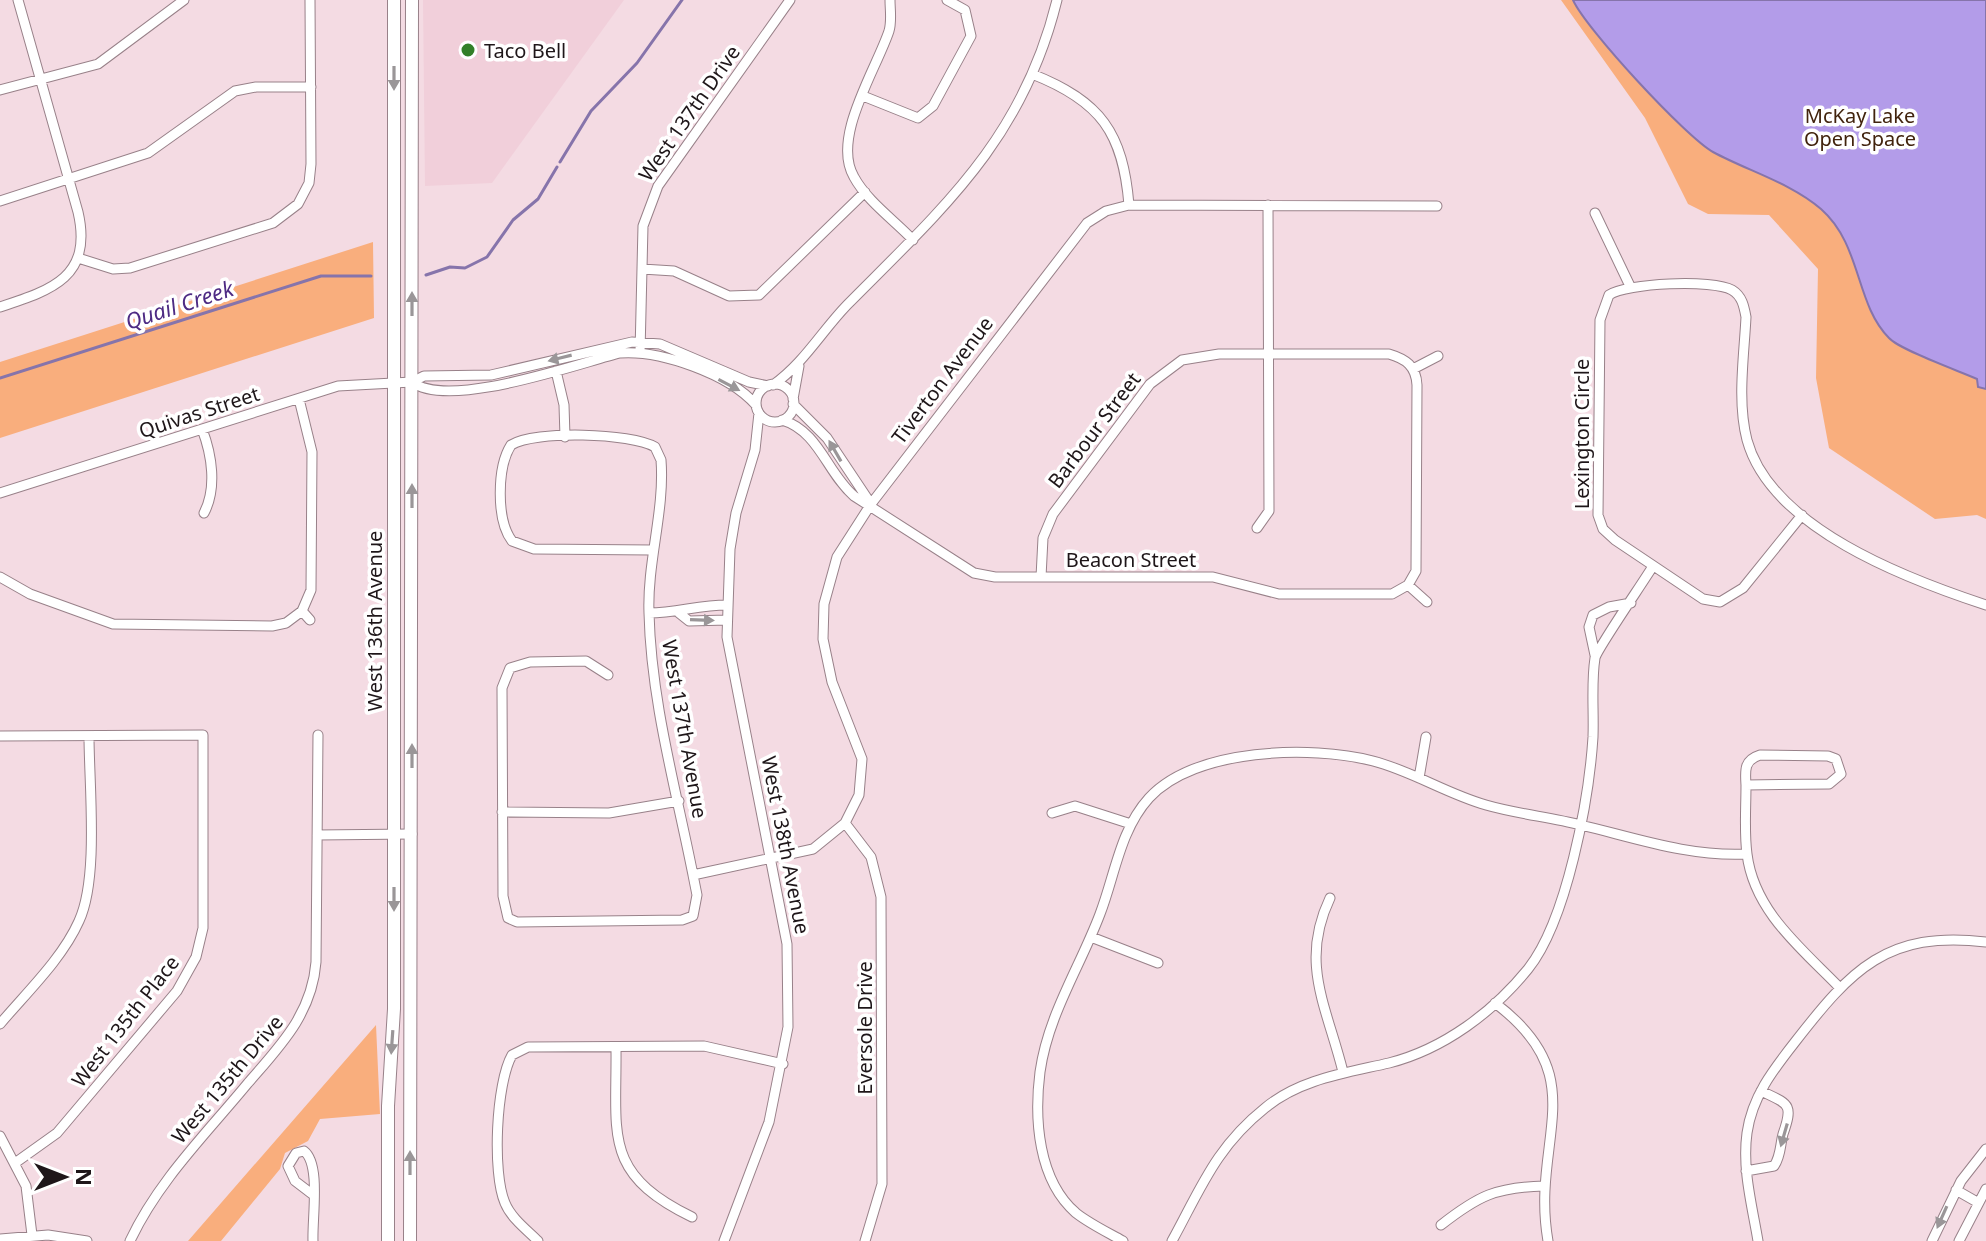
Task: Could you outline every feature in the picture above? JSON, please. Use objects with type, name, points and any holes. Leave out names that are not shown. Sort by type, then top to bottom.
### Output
[{"type":"main road","name":"West 136th Avenue","points":[[388,1241],[394,835],[394,0]]},
{"type":"main road","name":"West 136th Avenue","points":[[410,1241],[412,0]]},
{"type":"street","points":[[0,307],[57,286],[78,258],[82,233],[18,0]]},
{"type":"street","points":[[0,90],[104,61],[184,0]]},
{"type":"street","points":[[78,258],[113,269],[130,268],[265,226],[286,216],[298,204],[311,174],[310,0]]},
{"type":"street","name":"West 137th Drive","points":[[641,347],[644,215],[658,186],[790,0]]},
{"type":"street","points":[[890,0],[888,33],[863,96],[847,149],[850,168],[865,192],[913,240]]},
{"type":"street","points":[[863,96],[918,118],[933,106],[971,36],[965,10],[947,0]]},
{"type":"street","points":[[800,363],[793,402],[779,421],[767,420],[757,409],[759,394],[800,363],[844,308],[944,210],[982,162],[1013,114],[1032,74],[1057,0]]},
{"type":"street","points":[[1032,74],[1073,93],[1114,135],[1122,151],[1129,205]]},
{"type":"street","points":[[0,201],[154,151],[235,91],[256,87],[311,87]]},
{"type":"street","points":[[642,269],[674,271],[729,296],[759,295],[865,192]]},
{"type":"street","name":"Tiverton Avenue","points":[[693,875],[813,849],[845,823],[859,795],[862,759],[832,682],[823,639],[823,613],[837,557],[871,504],[1078,230],[1106,211],[1129,205],[1437,206]]},
{"type":"street","points":[[1257,528],[1269,511],[1268,205]]},
{"type":"street","points":[[1595,213],[1630,286],[1715,285],[1739,296],[1746,317],[1743,408],[1748,441],[1772,490],[1802,515],[1888,570],[1986,605]]},
{"type":"street","name":"Lexington Circle","points":[[1630,286],[1609,295],[1601,313],[1598,515],[1606,533],[1703,599],[1720,602],[1729,600],[1743,588],[1802,515]]},
{"type":"street","name":"Quivas Street","points":[[0,493],[346,385],[412,382],[424,376],[491,375],[612,345],[687,353],[749,382],[770,385]]},
{"type":"street","name":"Quivas Street","points":[[412,382],[425,389],[473,390],[641,347],[687,364],[743,392],[757,409]]},
{"type":"street","name":"Barbour Street","points":[[1041,577],[1043,538],[1053,514],[1150,384],[1165,371],[1198,355],[1389,354],[1402,358],[1413,369]]},
{"type":"street","points":[[1427,602],[1408,585],[1416,571],[1417,558],[1417,385],[1413,369],[1438,356]]},
{"type":"street","points":[[556,371],[564,405],[565,437],[520,440],[506,452],[503,461],[503,525],[512,541],[534,549],[652,550]]},
{"type":"street","points":[[770,385],[783,387],[793,402]]},
{"type":"street","points":[[1,579],[30,594],[113,624],[272,626],[286,623],[302,611],[309,598],[312,576],[312,452],[299,399]]},
{"type":"street","name":"Beacon Street","points":[[793,402],[827,438],[871,504]]},
{"type":"street","name":"West 138th Avenue","points":[[724,1241],[769,1122],[788,1027],[787,944],[732,667],[727,620],[736,513],[755,450],[757,409]]},
{"type":"street","name":"Beacon Street","points":[[779,421],[797,426],[821,450],[838,482],[950,560],[974,573],[995,577],[1213,577],[1279,594],[1392,594],[1408,585]]},
{"type":"street","name":"West 138th Avenue","points":[[755,450],[779,421]]},
{"type":"street","points":[[202,429],[210,458],[211,496],[204,513]]},
{"type":"street","name":"West 137th Avenue","points":[[502,812],[503,896],[508,918],[529,923],[682,920],[693,916],[696,906],[693,875],[658,696],[649,613],[652,550],[662,472],[655,447],[630,438],[565,437]]},
{"type":"street","points":[[1595,655],[1653,566]]},
{"type":"street","points":[[1172,1241],[1205,1174],[1240,1130],[1287,1093],[1343,1072],[1399,1060],[1442,1042],[1495,1003],[1528,969],[1543,944],[1569,873],[1579,824],[1592,742],[1595,655],[1589,627],[1593,615],[1609,607],[1631,603]]},
{"type":"street","points":[[649,613],[679,613],[689,605],[727,605]]},
{"type":"street","points":[[302,611],[310,620]]},
{"type":"street","points":[[679,613],[689,621],[727,620]]},
{"type":"street","points":[[608,675],[586,661],[530,662],[510,668],[502,688],[502,812],[609,813],[679,801]]},
{"type":"street","name":"West 135th Place","points":[[15,1163],[50,1140],[69,1120],[177,991],[196,957],[204,915],[203,735],[89,736]]},
{"type":"street","name":"West 135th Drive","points":[[130,1241],[162,1185],[303,1014],[315,976],[318,735]]},
{"type":"street","points":[[0,736],[89,736],[89,885],[83,913],[68,942],[0,1024]]},
{"type":"street","points":[[1419,778],[1426,737]]},
{"type":"street","points":[[1123,1241],[1081,1216],[1062,1198],[1048,1172],[1040,1135],[1039,1083],[1045,1047],[1059,1005],[1091,937],[1131,824],[1150,797],[1172,779],[1197,766],[1225,759],[1283,754],[1348,756],[1419,778],[1488,806],[1579,824],[1689,852],[1747,854]]},
{"type":"street","points":[[1746,785],[1829,784],[1837,781],[1841,766],[1836,759],[1828,756],[1760,755],[1750,758],[1745,766],[1747,854],[1754,882],[1779,926],[1838,986]]},
{"type":"street","points":[[1052,813],[1075,806],[1131,824]]},
{"type":"street","name":"Eversole Drive","points":[[845,823],[871,857],[881,897],[882,1184],[865,1241]]},
{"type":"street","points":[[317,835],[412,834]]},
{"type":"street","points":[[1330,898],[1315,935],[1314,963],[1343,1072]]},
{"type":"street","points":[[1091,937],[1158,963]]},
{"type":"street","points":[[1758,1241],[1746,1171],[1747,1133],[1761,1091],[1838,986],[1874,960],[1910,944],[1953,938],[1986,942]]},
{"type":"street","points":[[1495,1003],[1538,1045],[1552,1077],[1553,1105],[1544,1186],[1548,1241]]},
{"type":"street","points":[[538,1241],[508,1211],[499,1182],[503,1081],[512,1055],[528,1047],[704,1046],[783,1064]]},
{"type":"street","points":[[616,1047],[617,1138],[622,1159],[653,1196],[692,1217]]},
{"type":"street","points":[[1746,1171],[1774,1166],[1789,1121],[1789,1108],[1784,1102],[1761,1091]]},
{"type":"street","points":[[0,1136],[28,1194],[32,1235]]},
{"type":"street","points":[[1932,1241],[1956,1190],[1986,1149]]},
{"type":"street","points":[[1441,1225],[1482,1195],[1513,1187],[1544,1186]]},
{"type":"street","points":[[1959,1241],[1986,1189]]},
{"type":"street","points":[[1956,1190],[1977,1202]]},
{"type":"street","points":[[312,1194],[313,1241]]},
{"type":"street","points":[[0,1239],[32,1235],[87,1241]]},
{"type":"shaded area","points":[[423,0],[624,0],[492,183],[425,186]]},
{"type":"shaded area","name":"McKay Lake Open Space","points":[[1573,0],[1986,0],[1986,389],[1978,387],[1977,379],[1917,354],[1889,338],[1870,309],[1844,240],[1821,209],[1796,192],[1713,152],[1700,142],[1660,105],[1616,57]]},
{"type":"green space","name":"McKay Lake Open Space","points":[[1561,0],[1986,0],[1986,519],[1977,515],[1935,519],[1829,448],[1816,378],[1818,269],[1769,215],[1708,214],[1688,204],[1645,118]]},
{"type":"green space","points":[[373,242],[374,318],[0,438],[0,362]]},
{"type":"green space","points":[[376,1025],[380,1114],[320,1119],[308,1141],[285,1153],[280,1169],[221,1241],[188,1241]]},
{"type":"waterway","name":"Quail Creek","points":[[560,162],[591,111],[637,63],[682,0]]},
{"type":"waterway","name":"Quail Creek","points":[[426,275],[450,267],[465,268],[487,257],[513,220],[538,199],[557,167]]},
{"type":"waterway","name":"Quail Creek","points":[[0,378],[321,276],[371,276]]},
{"type":"place","name":"Taco Bell","points":[[468,50]]}]
